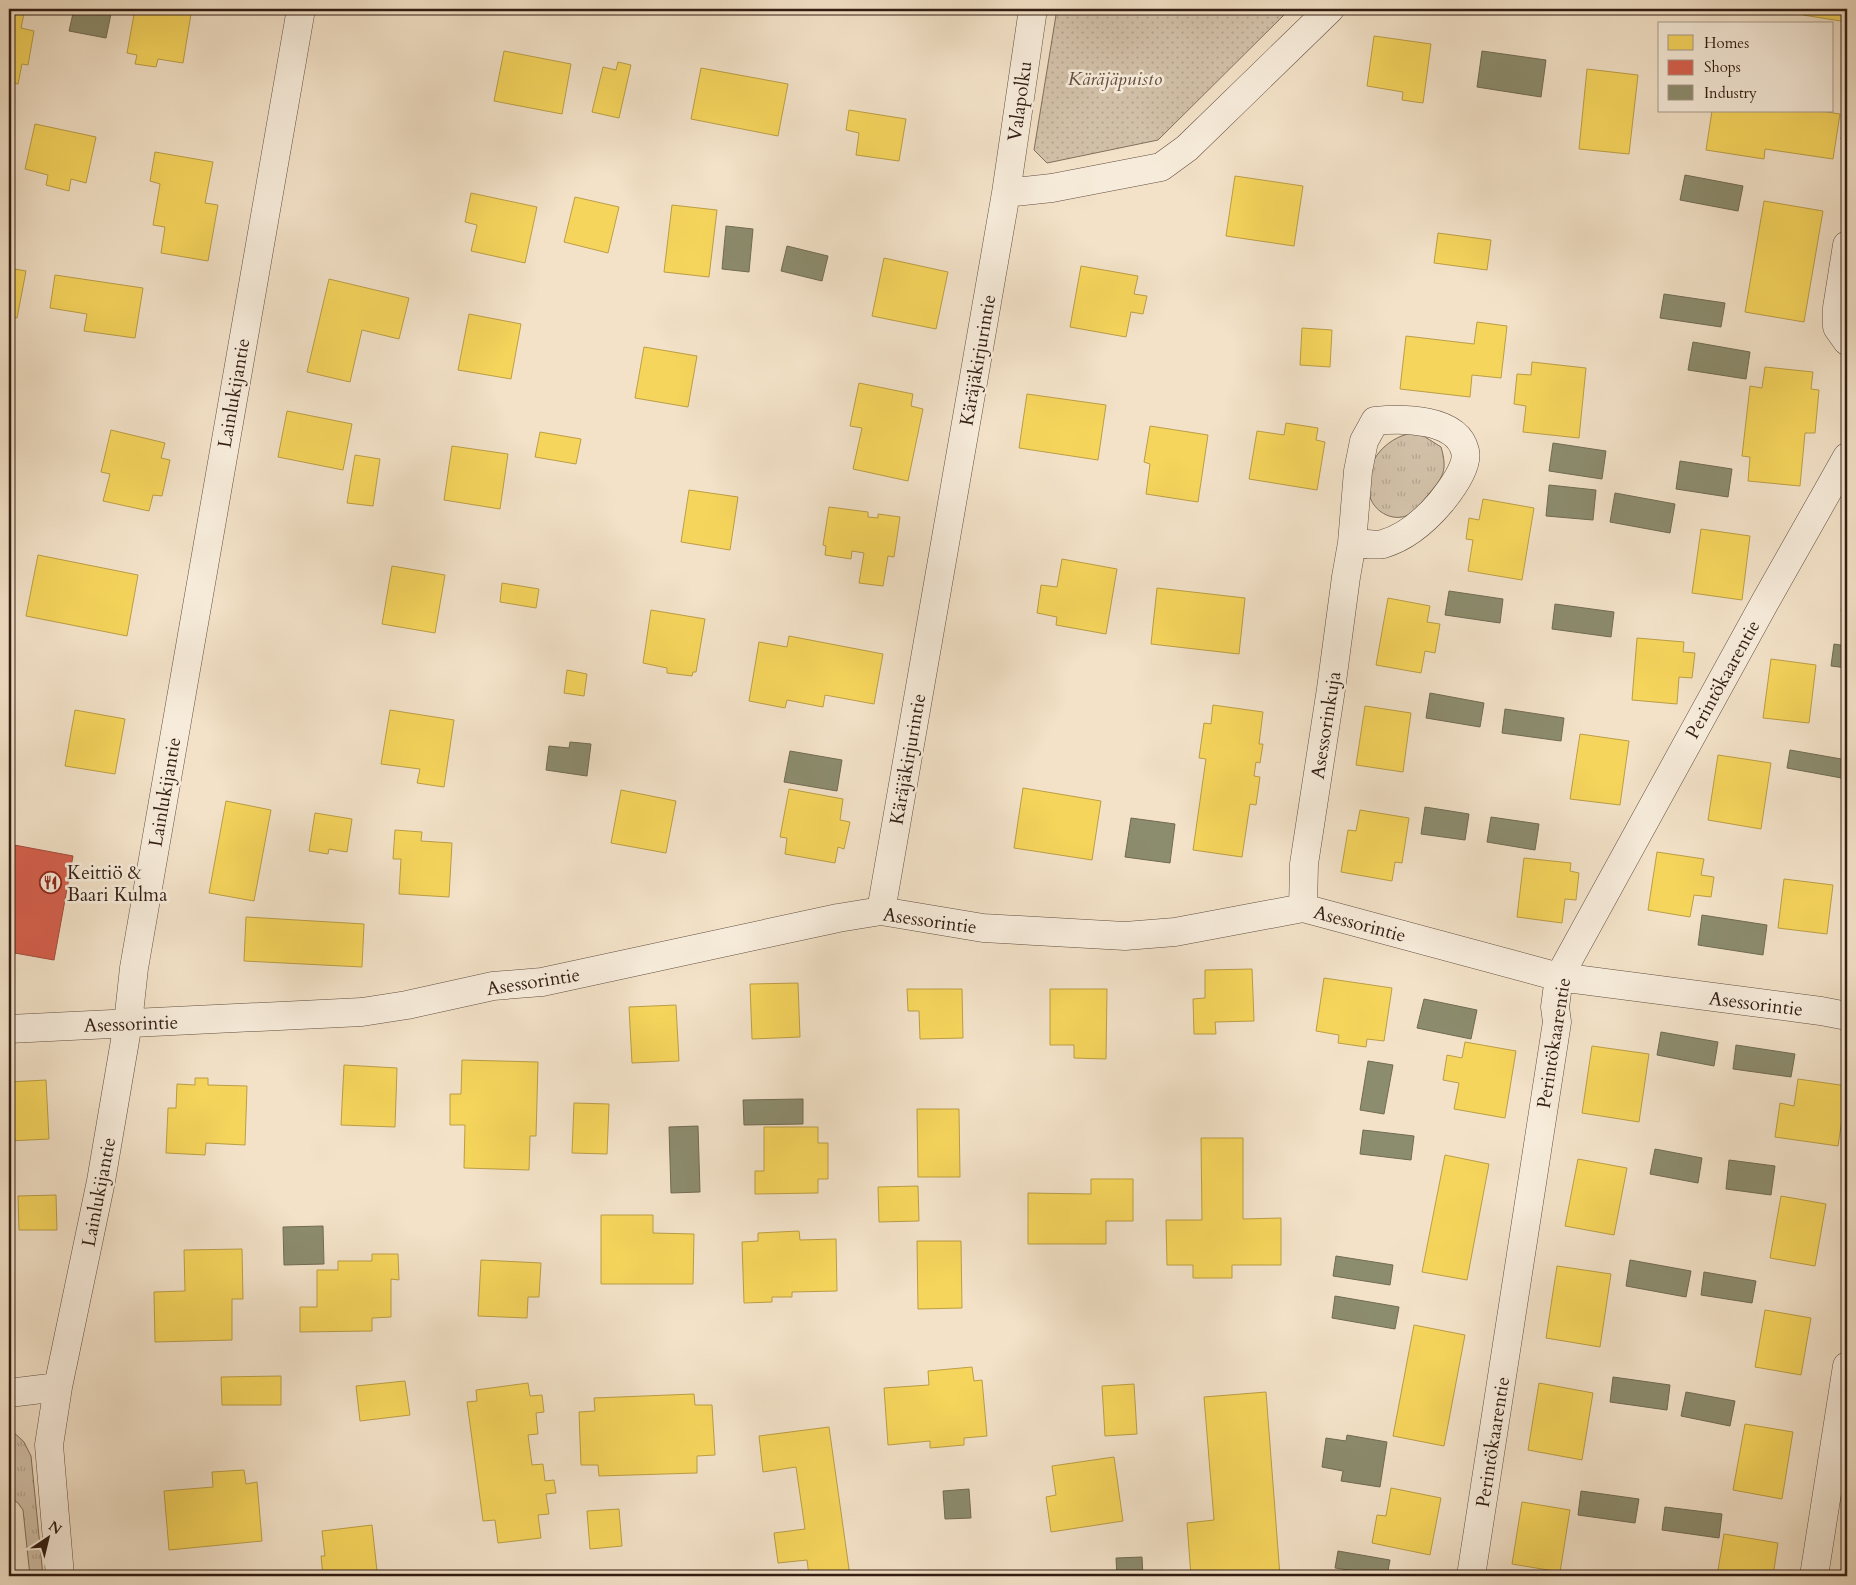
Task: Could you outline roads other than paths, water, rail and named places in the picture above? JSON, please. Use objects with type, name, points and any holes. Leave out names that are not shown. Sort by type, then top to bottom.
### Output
[{"type":"street","name":"Lainlukijantie","points":[[60,1576],[49,1445],[58,1387],[93,1226],[128,1023],[134,968],[300,9]]},
{"type":"street","name":"Valapolku","points":[[1006,193],[1033,9]]},
{"type":"street","points":[[1006,193],[1052,188],[1161,167],[1188,148],[1330,9]]},
{"type":"street","name":"Käräjäkirjurintie","points":[[881,911],[1006,193]]},
{"type":"street","points":[[1847,245],[1837,308],[1837,327],[1847,341]]},
{"type":"street","name":"Asessorinkuja","points":[[1303,908],[1304,864],[1352,542],[1358,471],[1364,441],[1375,421],[1404,419],[1444,427],[1458,436],[1466,453],[1462,472],[1428,517],[1411,531],[1381,545],[1352,542]]},
{"type":"street","name":"Perintökaarentie","points":[[1471,1576],[1557,1022],[1555,1007],[1559,978],[1765,602],[1847,457]]},
{"type":"street","name":"Asessorintie","points":[[9,1029],[211,1021],[362,1012],[407,1005],[492,986],[542,982],[838,918],[881,911],[983,928],[1125,936],[1175,932],[1303,908],[1559,978],[1821,1011],[1847,1016]]},
{"type":"street","points":[[1814,1576],[1847,1366]]},
{"type":"street","points":[[9,1393],[58,1387]]},
{"type":"place","name":"Keittiö & Baari Kulma","points":[[51,883]]},
{"type":"park label","name":"Käräjäpuisto","points":[[1115,78]]}]
